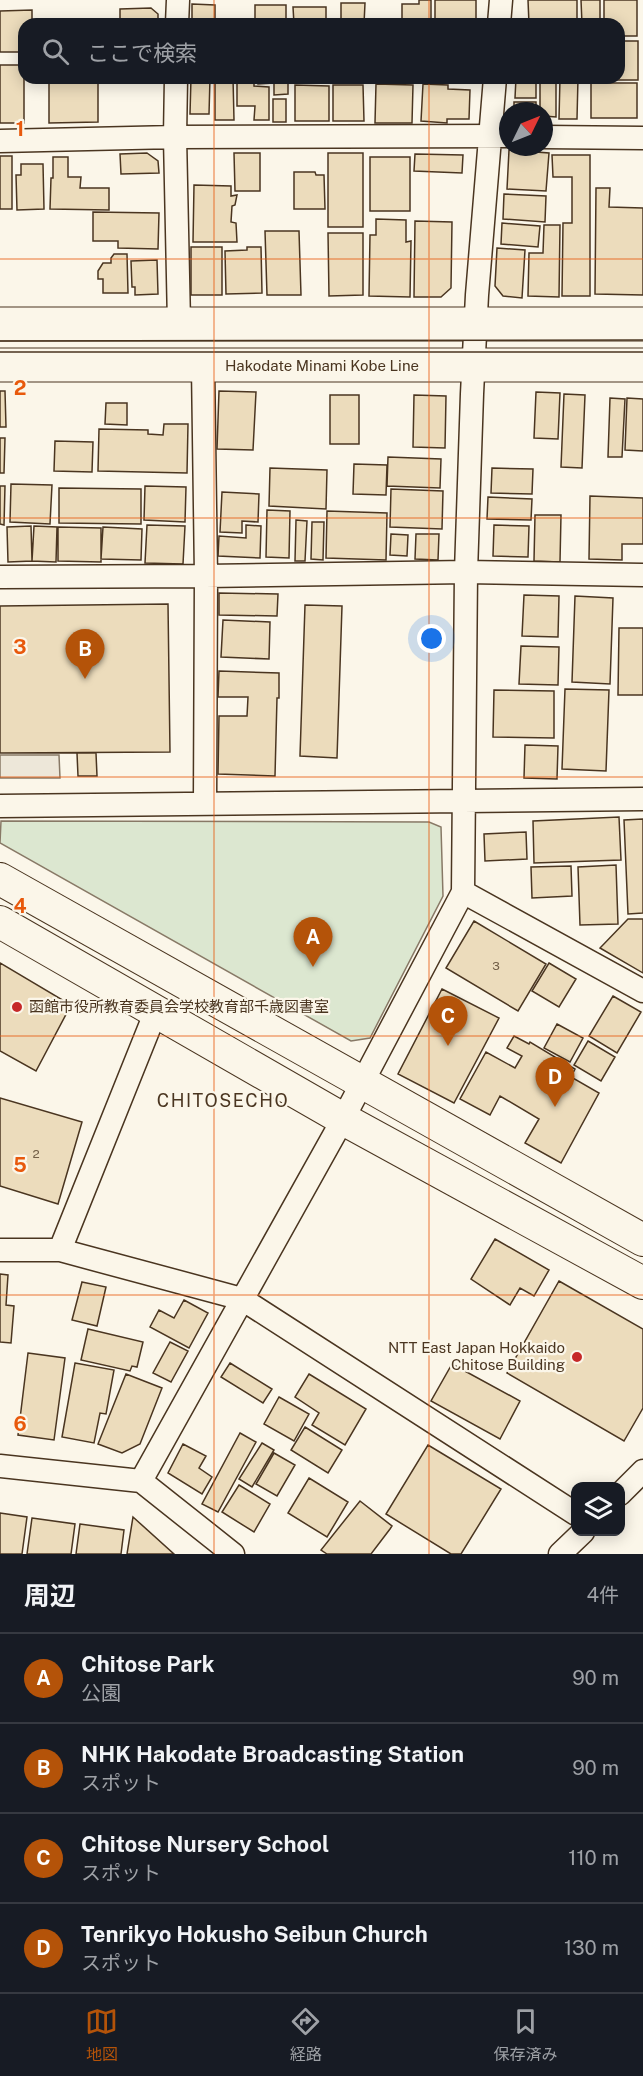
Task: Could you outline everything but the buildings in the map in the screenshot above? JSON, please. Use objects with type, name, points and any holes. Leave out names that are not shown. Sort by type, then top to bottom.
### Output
[{"type":"main road","points":[[0,324],[643,324]]},
{"type":"main road","name":"Hakodate Minami Kobe Line","points":[[0,366],[643,365]]},
{"type":"street","points":[[177,18],[178,0]]},
{"type":"street","points":[[500,18],[501,0]]},
{"type":"street","points":[[176,84],[179,323]]},
{"type":"street","points":[[141,1481],[344,1119],[463,892],[466,572],[474,365],[476,324],[499,136],[495,84]]},
{"type":"street","points":[[0,141],[499,136]]},
{"type":"street","points":[[553,137],[643,138]]},
{"type":"street","points":[[203,366],[206,576],[205,803]]},
{"type":"street","points":[[0,577],[466,572],[643,575]]},
{"type":"street","points":[[0,806],[643,799]]},
{"type":"street","points":[[0,879],[643,1240]]},
{"type":"street","points":[[463,892],[643,991]]},
{"type":"street","points":[[0,922],[344,1119],[643,1283]]},
{"type":"street","points":[[60,1250],[156,1011]]},
{"type":"street","points":[[0,1250],[60,1250],[242,1299],[571,1511]]},
{"type":"street","points":[[0,1466],[141,1481],[233,1554]]},
{"type":"street","points":[[625,1490],[643,1472]]},
{"type":"street","points":[[560,1554],[580,1536]]},
{"type":"green space","points":[[1,821],[429,822],[441,827],[443,896],[370,1038],[351,1041],[0,843]]},
{"type":"shaded area","points":[[0,755],[59,755],[60,778],[0,778]]},
{"type":"tram line","points":[[0,341],[643,340]]},
{"type":"tram line","points":[[0,352],[643,352]]},
{"type":"place","name":"NHK Hakodate Broadcasting Station","points":[[85,679]]},
{"type":"place","name":"Chitose Park","points":[[313,967]]},
{"type":"place","name":"函館市役所教育委員会学校教育部千歳図書室","points":[[17,1007]]},
{"type":"place","name":"Chitose Nursery School","points":[[448,1046]]},
{"type":"place","name":"Tenrikyo Hokusho Seibun Church","points":[[555,1107]]},
{"type":"place","name":"NTT East Japan Hokkaido Chitose Building","points":[[577,1357]]},
{"type":"district","name":"CHITOSECHO","points":[[223,1101]]}]
